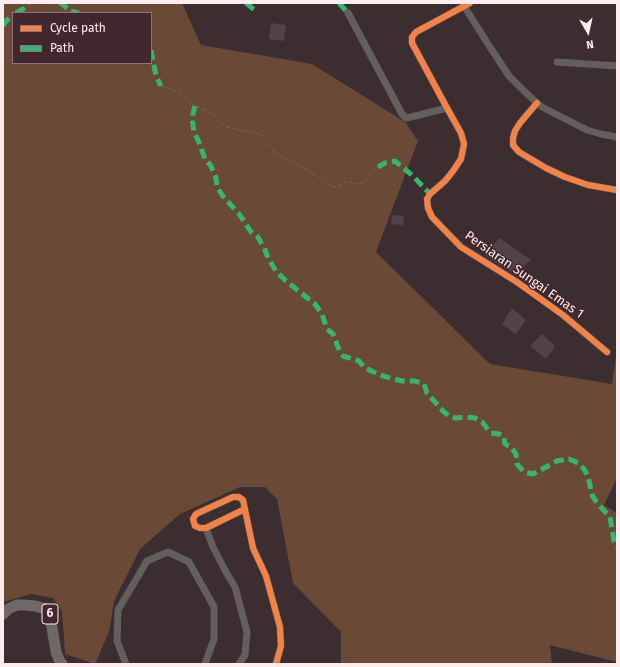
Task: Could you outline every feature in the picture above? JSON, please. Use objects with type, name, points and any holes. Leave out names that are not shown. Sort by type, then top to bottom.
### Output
[{"type":"main road","name":"6","points":[[3,614],[8,609],[17,605],[35,606],[46,609],[50,615],[57,656],[62,664]]},
{"type":"main road","name":"6","points":[[3,625],[9,613],[17,610],[29,609],[43,613],[45,616],[51,658],[55,664]]},
{"type":"street","points":[[467,5],[488,44],[509,76],[537,103],[587,130],[617,137]]},
{"type":"street","name":"Persiaran Sungai Emas 1","points":[[467,5],[416,32],[412,37],[412,43],[461,133],[464,144],[461,159],[453,171],[430,194],[427,199],[428,208],[432,217],[461,247],[537,296],[563,315],[607,352]]},
{"type":"street","points":[[348,13],[402,114],[406,118],[447,108]]},
{"type":"street","points":[[557,62],[617,66]]},
{"type":"street","points":[[537,103],[515,131],[513,145],[519,152],[565,177],[588,185],[617,190]]},
{"type":"street","points":[[245,509],[206,528],[195,526],[193,519],[196,514],[233,497],[239,497],[243,500],[245,509],[253,548],[266,576],[280,627],[281,646],[276,664]]},
{"type":"street","points":[[206,528],[213,547],[235,587],[247,632],[245,654],[239,664]]},
{"type":"street","points":[[126,664],[117,641],[118,610],[147,561],[168,552],[189,562],[214,607],[214,639],[205,664]]},
{"type":"path","points":[[161,86],[176,91],[196,106],[212,113],[226,127],[260,134],[276,154],[294,162],[332,187],[340,186],[347,181],[355,184],[364,183],[378,168]]},
{"type":"shaded area","points":[[3,3],[182,3],[201,45],[312,64],[405,122],[418,141],[376,252],[490,364],[612,384],[617,350],[617,478],[604,505],[617,513],[617,662],[550,645],[552,664],[341,664],[341,632],[293,583],[277,499],[265,487],[240,487],[180,514],[140,549],[114,601],[109,632],[95,664],[65,654],[62,611],[53,598],[31,594],[3,602]]},
{"type":"building","points":[[271,23],[286,25],[284,41],[269,39]]},
{"type":"building","points":[[392,215],[404,216],[403,225],[391,224]]},
{"type":"building","points":[[499,238],[531,260],[514,274],[484,255]]},
{"type":"building","points":[[512,308],[526,320],[516,334],[502,324]]},
{"type":"building","points":[[542,334],[555,346],[546,359],[530,346]]},
{"type":"marked path","points":[[18,12],[23,9],[28,3]]},
{"type":"marked path","points":[[59,3],[70,11],[74,12]]},
{"type":"marked path","points":[[246,3],[257,12]]},
{"type":"marked path","points":[[339,3],[348,13]]},
{"type":"marked path","points":[[3,26],[12,16]]},
{"type":"marked path","points":[[152,55],[156,76],[161,86]]},
{"type":"marked path","points":[[195,106],[192,118],[194,132],[205,159],[211,166],[216,178],[217,186],[222,195],[240,215],[251,232],[258,237],[276,271],[315,304],[322,314],[327,329],[333,334],[343,356],[359,361],[365,368],[383,376],[402,381],[415,381],[424,384],[427,393],[449,416],[456,418],[475,418],[482,422],[491,433],[499,434],[504,437],[505,444],[511,447],[516,454],[517,464],[524,472],[533,474],[557,461],[569,459],[578,463],[588,476],[592,495],[610,517],[614,541],[617,547]]},
{"type":"marked path","points":[[378,167],[385,163],[395,161],[413,176],[430,194]]},
{"type":"cycle path","points":[[470,3],[416,32],[412,37],[412,43],[461,133],[464,144],[461,159],[453,171],[445,181],[430,194],[427,199],[428,208],[432,217],[461,247],[517,282],[563,315],[607,352]]},
{"type":"cycle path","points":[[537,103],[515,131],[513,145],[519,152],[565,177],[588,185],[617,190]]},
{"type":"cycle path","points":[[245,509],[206,528],[195,526],[193,519],[196,514],[233,497],[239,497],[243,500],[253,548],[266,576],[280,627],[281,646],[276,664]]}]
